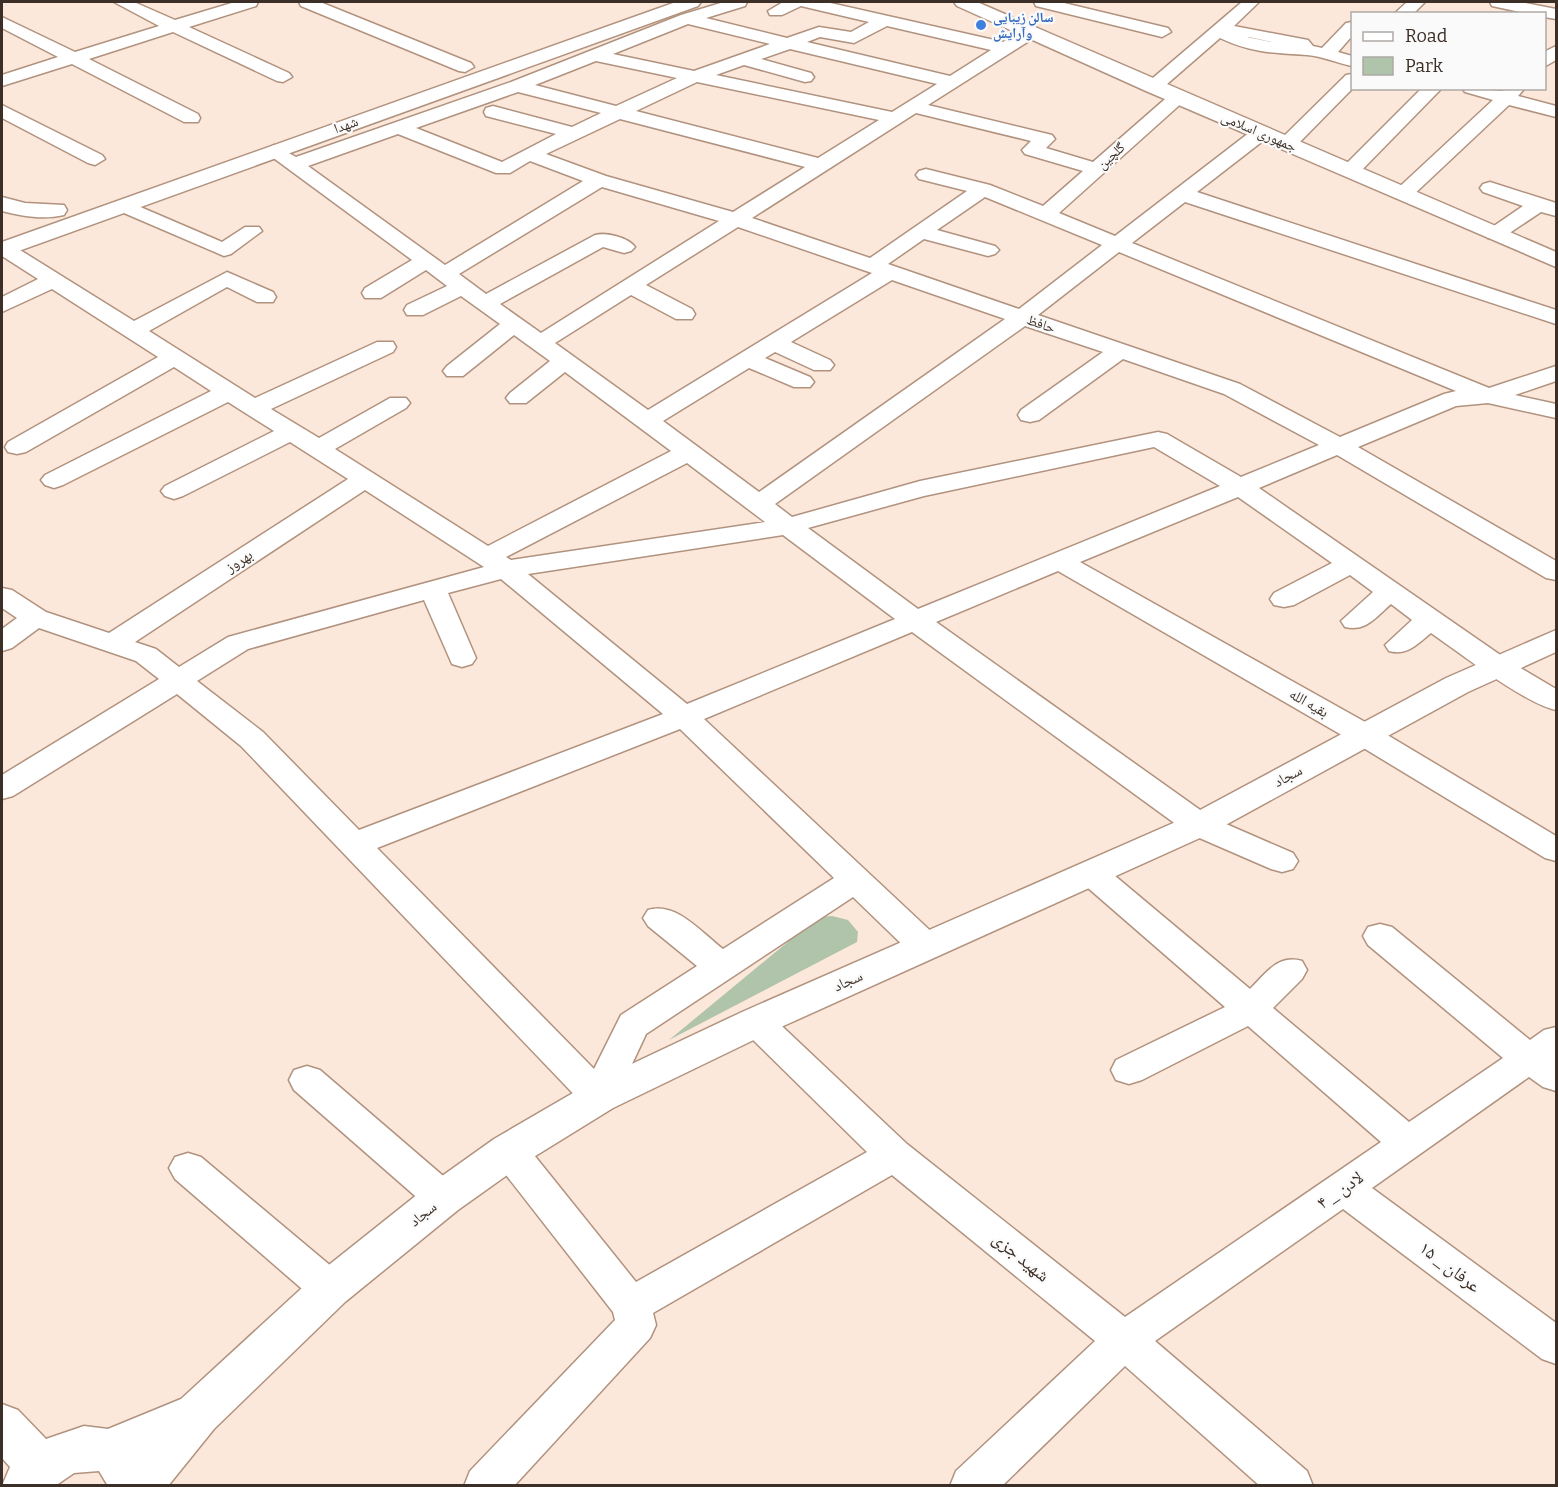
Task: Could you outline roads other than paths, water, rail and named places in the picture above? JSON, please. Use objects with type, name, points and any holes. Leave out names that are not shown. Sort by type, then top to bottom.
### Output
[{"type":"street","points":[[122,2],[283,77]]},
{"type":"street","points":[[2,81],[250,2]]},
{"type":"street","points":[[307,2],[465,67]]},
{"type":"street","name":"شهدا","points":[[9,251],[56,210],[649,2]]},
{"type":"street","points":[[284,158],[396,127],[517,86],[596,56],[689,10],[739,2]]},
{"type":"street","points":[[776,11],[796,2]]},
{"type":"street","points":[[806,2],[1007,48]]},
{"type":"street","name":"جمهوری اسلامی","points":[[963,2],[1153,87],[1557,260]]},
{"type":"street","points":[[1042,2],[1182,36],[1217,30],[1251,2]]},
{"type":"street","points":[[1404,12],[1417,2]]},
{"type":"street","points":[[1498,2],[1557,14]]},
{"type":"street","points":[[689,10],[787,42],[952,82]]},
{"type":"street","name":"شهدا","points":[[9,251],[124,206],[284,158],[566,46],[689,10]]},
{"type":"street","points":[[396,127],[503,169],[530,154],[692,78],[819,32],[854,38],[886,20]]},
{"type":"street","points":[[2,22],[70,59],[191,118]]},
{"type":"street","points":[[1325,55],[1351,29]]},
{"type":"street","points":[[1217,30],[1233,39],[1294,52],[1307,50],[1351,61]]},
{"type":"street","points":[[540,343],[1031,32]]},
{"type":"street","points":[[1153,87],[1182,36]]},
{"type":"street","points":[[544,38],[566,46]]},
{"type":"street","points":[[1546,61],[1557,50]]},
{"type":"street","points":[[596,56],[692,78],[895,118]]},
{"type":"street","points":[[741,59],[805,77]]},
{"type":"street","points":[[1287,144],[1351,81]]},
{"type":"street","points":[[517,86],[821,165]]},
{"type":"street","points":[[1350,171],[1431,90]]},
{"type":"street","points":[[1487,90],[1512,93],[1557,112]]},
{"type":"street","points":[[1403,194],[1512,93]]},
{"type":"street","name":"گلچین","points":[[1045,215],[1178,97]]},
{"type":"street","points":[[913,107],[1044,139],[1032,150],[1011,162]]},
{"type":"street","points":[[2,111],[95,159]]},
{"type":"street","points":[[493,112],[574,133]]},
{"type":"street","points":[[759,504],[1022,317],[1261,133]]},
{"type":"street","points":[[1032,150],[1096,169]]},
{"type":"street","name":"حافظ","points":[[530,154],[599,180],[735,219],[1232,390],[1339,446],[1557,572]]},
{"type":"street","points":[[284,158],[647,421],[914,620],[1199,825],[1282,861]]},
{"type":"street","points":[[926,176],[983,189],[1488,396],[1557,411]]},
{"type":"street","points":[[373,293],[444,274],[599,180]]},
{"type":"street","points":[[1490,188],[1548,207]]},
{"type":"street","points":[[647,421],[774,343],[881,269],[921,232],[983,189]]},
{"type":"street","points":[[1182,194],[1557,317]]},
{"type":"street","points":[[2,204],[26,210],[56,210]]},
{"type":"street","points":[[124,206],[224,250],[252,231]]},
{"type":"street","points":[[1495,234],[1548,207]]},
{"type":"street","points":[[921,232],[988,250]]},
{"type":"street","points":[[485,303],[602,239],[624,247]]},
{"type":"street","points":[[9,251],[497,563],[684,716],[925,946]]},
{"type":"street","points":[[415,310],[444,274]]},
{"type":"street","points":[[133,331],[226,278],[265,297]]},
{"type":"street","points":[[2,305],[53,280]]},
{"type":"street","points":[[630,285],[684,314]]},
{"type":"street","points":[[455,371],[514,324]]},
{"type":"street","points":[[774,343],[822,365]]},
{"type":"street","points":[[253,408],[385,347]]},
{"type":"street","points":[[1030,415],[1120,351]]},
{"type":"street","points":[[17,447],[174,357]]},
{"type":"street","points":[[747,359],[802,382]]},
{"type":"street","points":[[518,398],[565,361]]},
{"type":"street","points":[[355,844],[684,716],[1452,399],[1488,396],[1557,373]]},
{"type":"street","points":[[54,480],[228,392]]},
{"type":"street","points":[[318,449],[398,403]]},
{"type":"street","points":[[174,491],[291,432]]},
{"type":"street","points":[[497,563],[788,526],[920,489],[1158,439],[1239,486],[1499,667],[1557,701]]},
{"type":"street","points":[[2,789],[238,643],[432,590],[497,563],[688,452]]},
{"type":"street","name":"بهروز","points":[[112,644],[365,479]]},
{"type":"street","name":"بقیه الله","points":[[1059,561],[1363,734],[1557,850]]},
{"type":"street","points":[[1284,598],[1351,564]]},
{"type":"street","points":[[432,590],[462,658]]},
{"type":"street","points":[[1355,621],[1390,591]]},
{"type":"street","points":[[2,596],[36,618],[146,655],[252,739],[599,1097],[633,1025],[855,880]]},
{"type":"street","points":[[2,642],[36,618]]},
{"type":"street","points":[[1399,645],[1430,619]]},
{"type":"street","name":"سجاد","points":[[126,1474],[198,1414],[330,1289],[443,1198],[509,1151],[599,1097],[756,1022],[1199,825],[1457,685],[1557,640]]},
{"type":"street","points":[[1091,873],[1408,1143]]},
{"type":"street","points":[[660,918],[722,967]]},
{"type":"street","points":[[1380,936],[1547,1059]]},
{"type":"street","points":[[1129,1070],[1251,1009],[1290,970]]},
{"type":"street","name":"شهید جزی","points":[[756,1022],[894,1155],[1124,1340],[1292,1485]]},
{"type":"street","name":"لادن _ ۴","points":[[971,1485],[1124,1340],[1408,1143],[1547,1059]]},
{"type":"street","points":[[307,1080],[443,1198]]},
{"type":"street","points":[[485,1485],[636,1324],[631,1305],[509,1151]]},
{"type":"street","points":[[631,1305],[894,1155]]},
{"type":"street","points":[[188,1168],[330,1289]]},
{"type":"street","name":"عرفان _ ۱۵","points":[[1344,1188],[1557,1346]]},
{"type":"street","points":[[2,1425],[32,1476],[57,1455],[76,1449],[94,1447],[126,1474]]},
{"type":"place","name":"سالن زیبایی وآرایش","points":[[981,25]]}]
